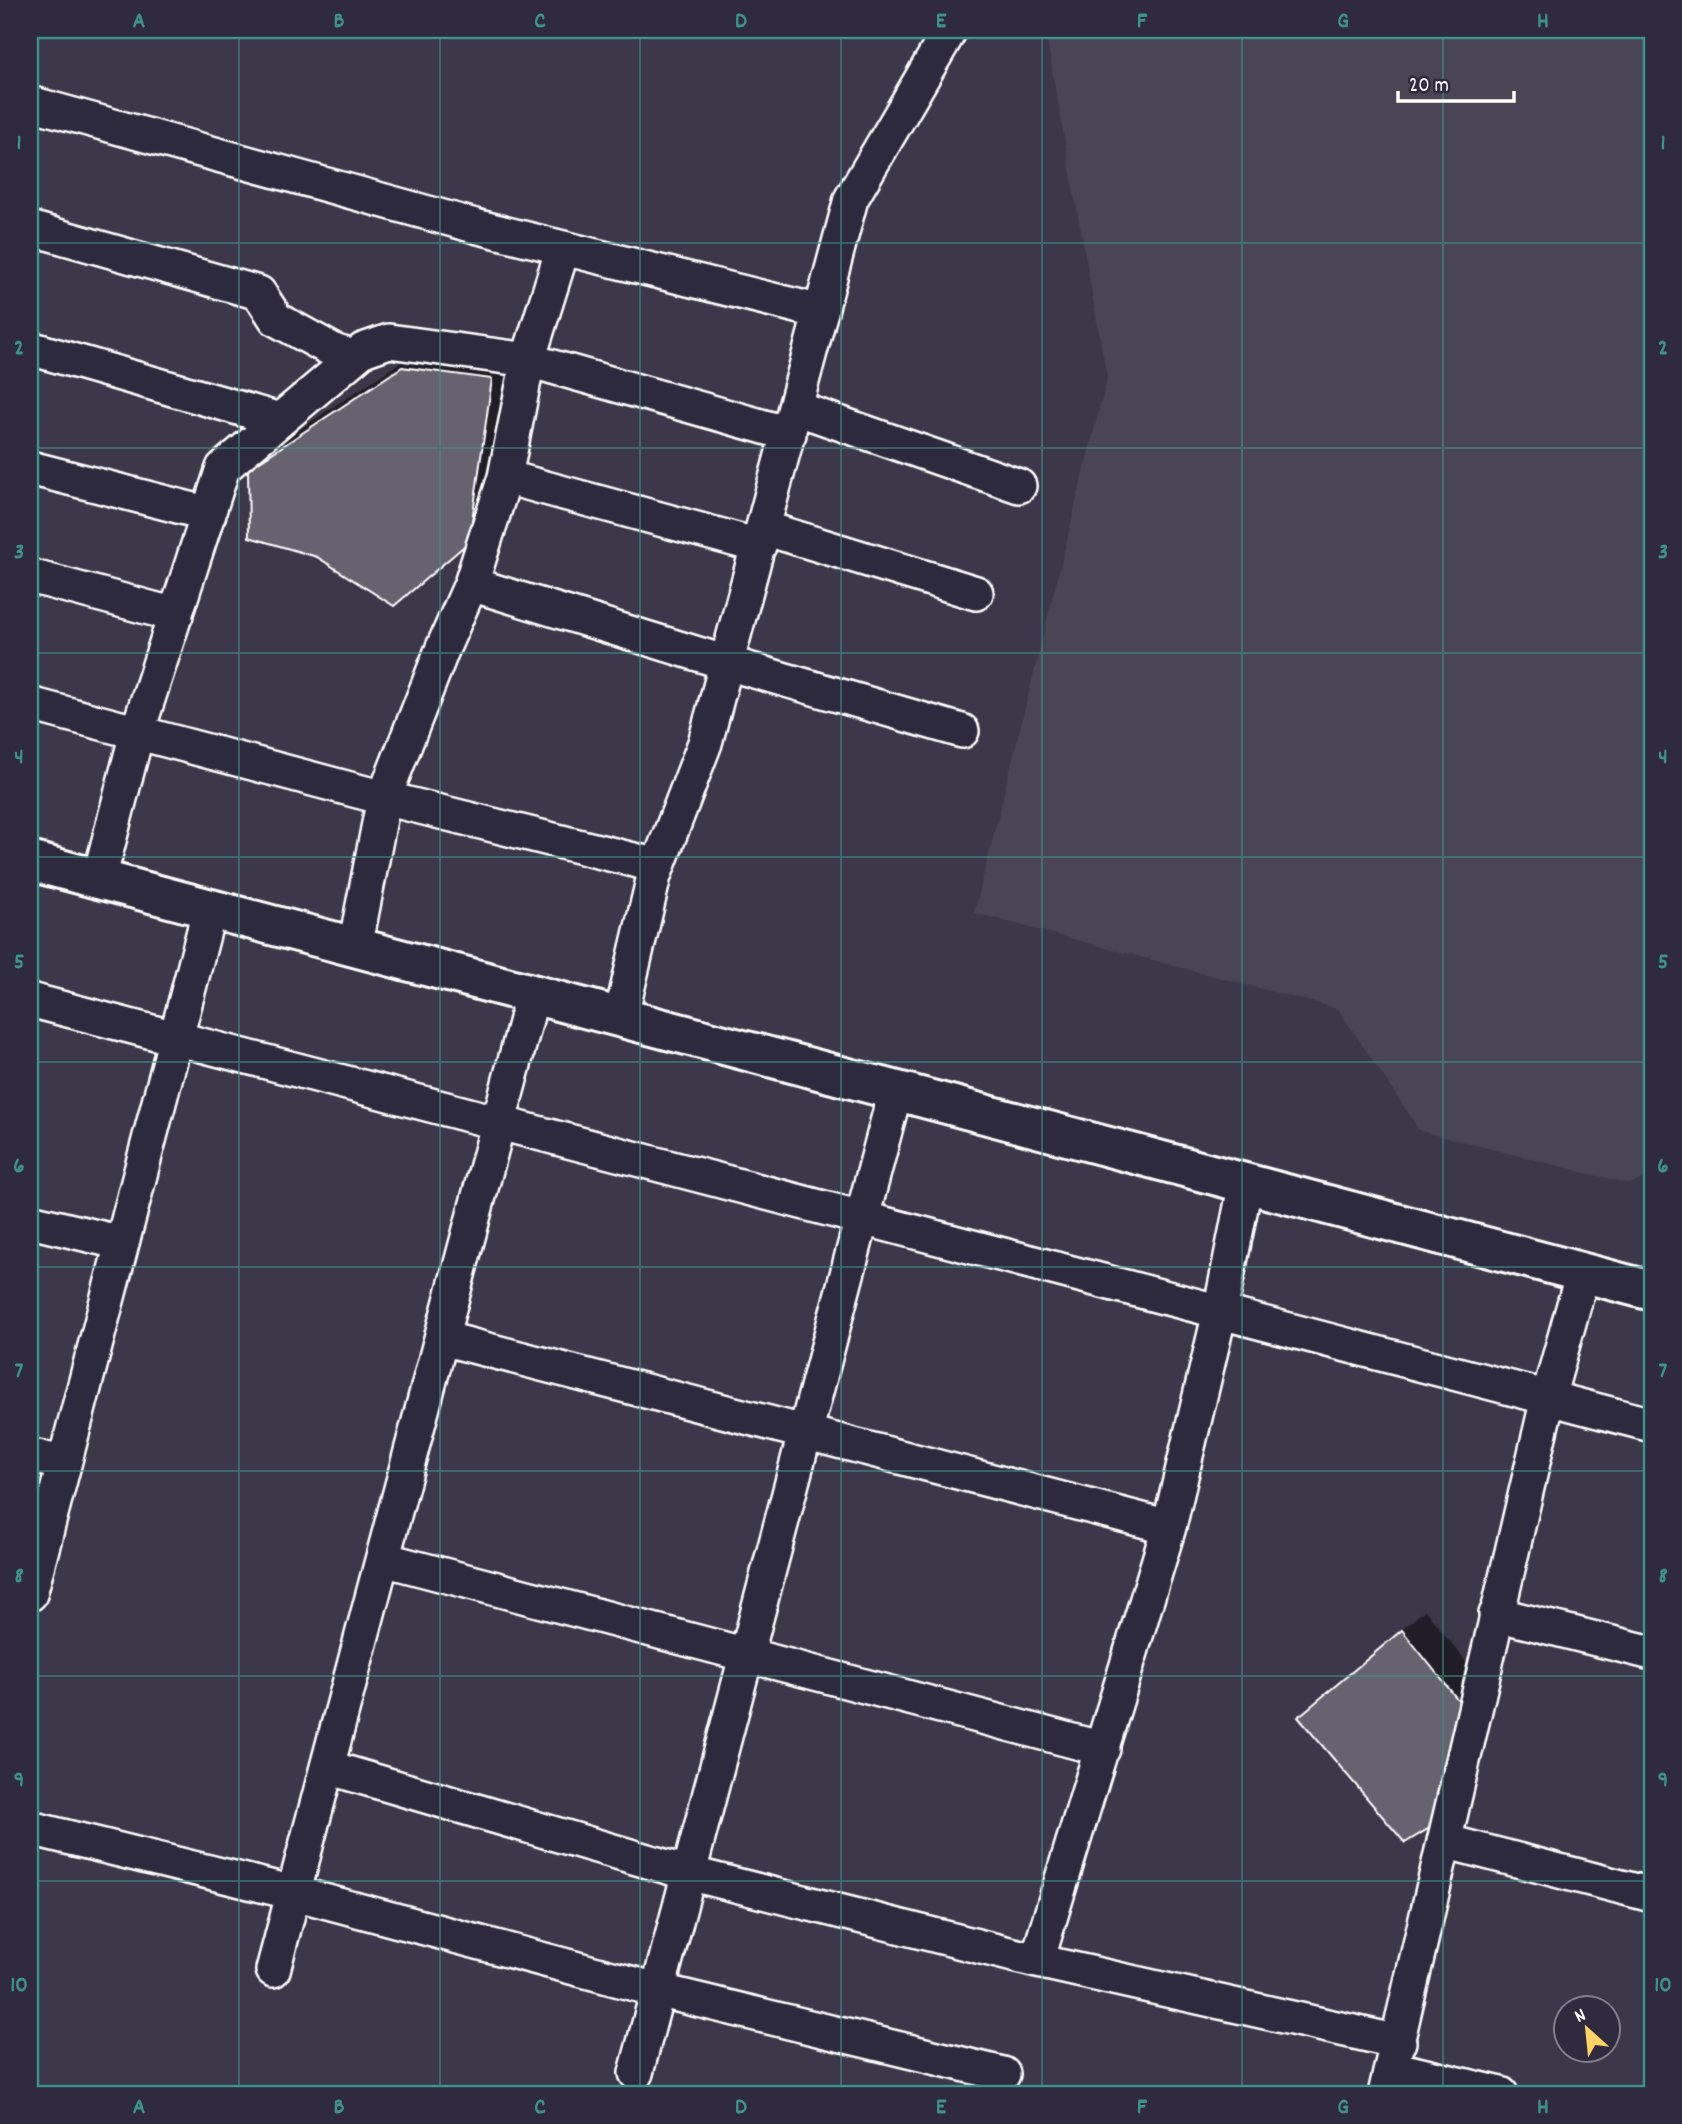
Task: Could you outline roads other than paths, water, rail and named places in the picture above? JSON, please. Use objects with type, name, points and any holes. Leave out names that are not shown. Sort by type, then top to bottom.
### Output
[{"type":"street","points":[[621,1016],[658,866],[705,743],[851,199],[950,30]]},
{"type":"street","points":[[30,103],[475,226],[821,312]]},
{"type":"street","points":[[30,228],[259,292],[276,319],[336,352],[354,357]]},
{"type":"street","points":[[355,947],[384,798],[471,584],[505,477],[528,360],[563,248]]},
{"type":"street","points":[[99,879],[137,733],[223,468],[363,350],[389,341],[528,360],[792,421],[1019,486]]},
{"type":"street","points":[[30,348],[280,420]]},
{"type":"street","points":[[30,468],[209,514]]},
{"type":"street","points":[[505,477],[761,537],[976,593]]},
{"type":"street","points":[[30,576],[176,615]]},
{"type":"street","points":[[471,584],[727,663],[962,731]]},
{"type":"street","points":[[30,704],[384,798],[658,866]]},
{"type":"street","points":[[30,861],[1652,1291]]},
{"type":"street","points":[[30,1594],[210,908]]},
{"type":"street","points":[[273,1970],[533,993]]},
{"type":"street","points":[[30,1000],[1652,1425]]},
{"type":"street","points":[[636,2073],[896,1089]]},
{"type":"street","points":[[1037,1961],[1169,1527],[1220,1312],[1246,1182]]},
{"type":"street","points":[[30,1221],[122,1243]]},
{"type":"street","points":[[1392,2068],[1496,1614],[1548,1398],[1583,1272]]},
{"type":"street","points":[[442,1338],[1169,1527]]},
{"type":"street","points":[[30,1455],[64,1464]]},
{"type":"street","points":[[383,1559],[1103,1749]]},
{"type":"street","points":[[1496,1614],[1652,1653]]},
{"type":"street","points":[[327,1767],[688,1873],[1037,1961],[1392,2068],[1500,2094]]},
{"type":"street","points":[[30,1828],[294,1893],[657,1990],[1003,2074]]},
{"type":"street","points":[[1444,1841],[1652,1895]]}]
